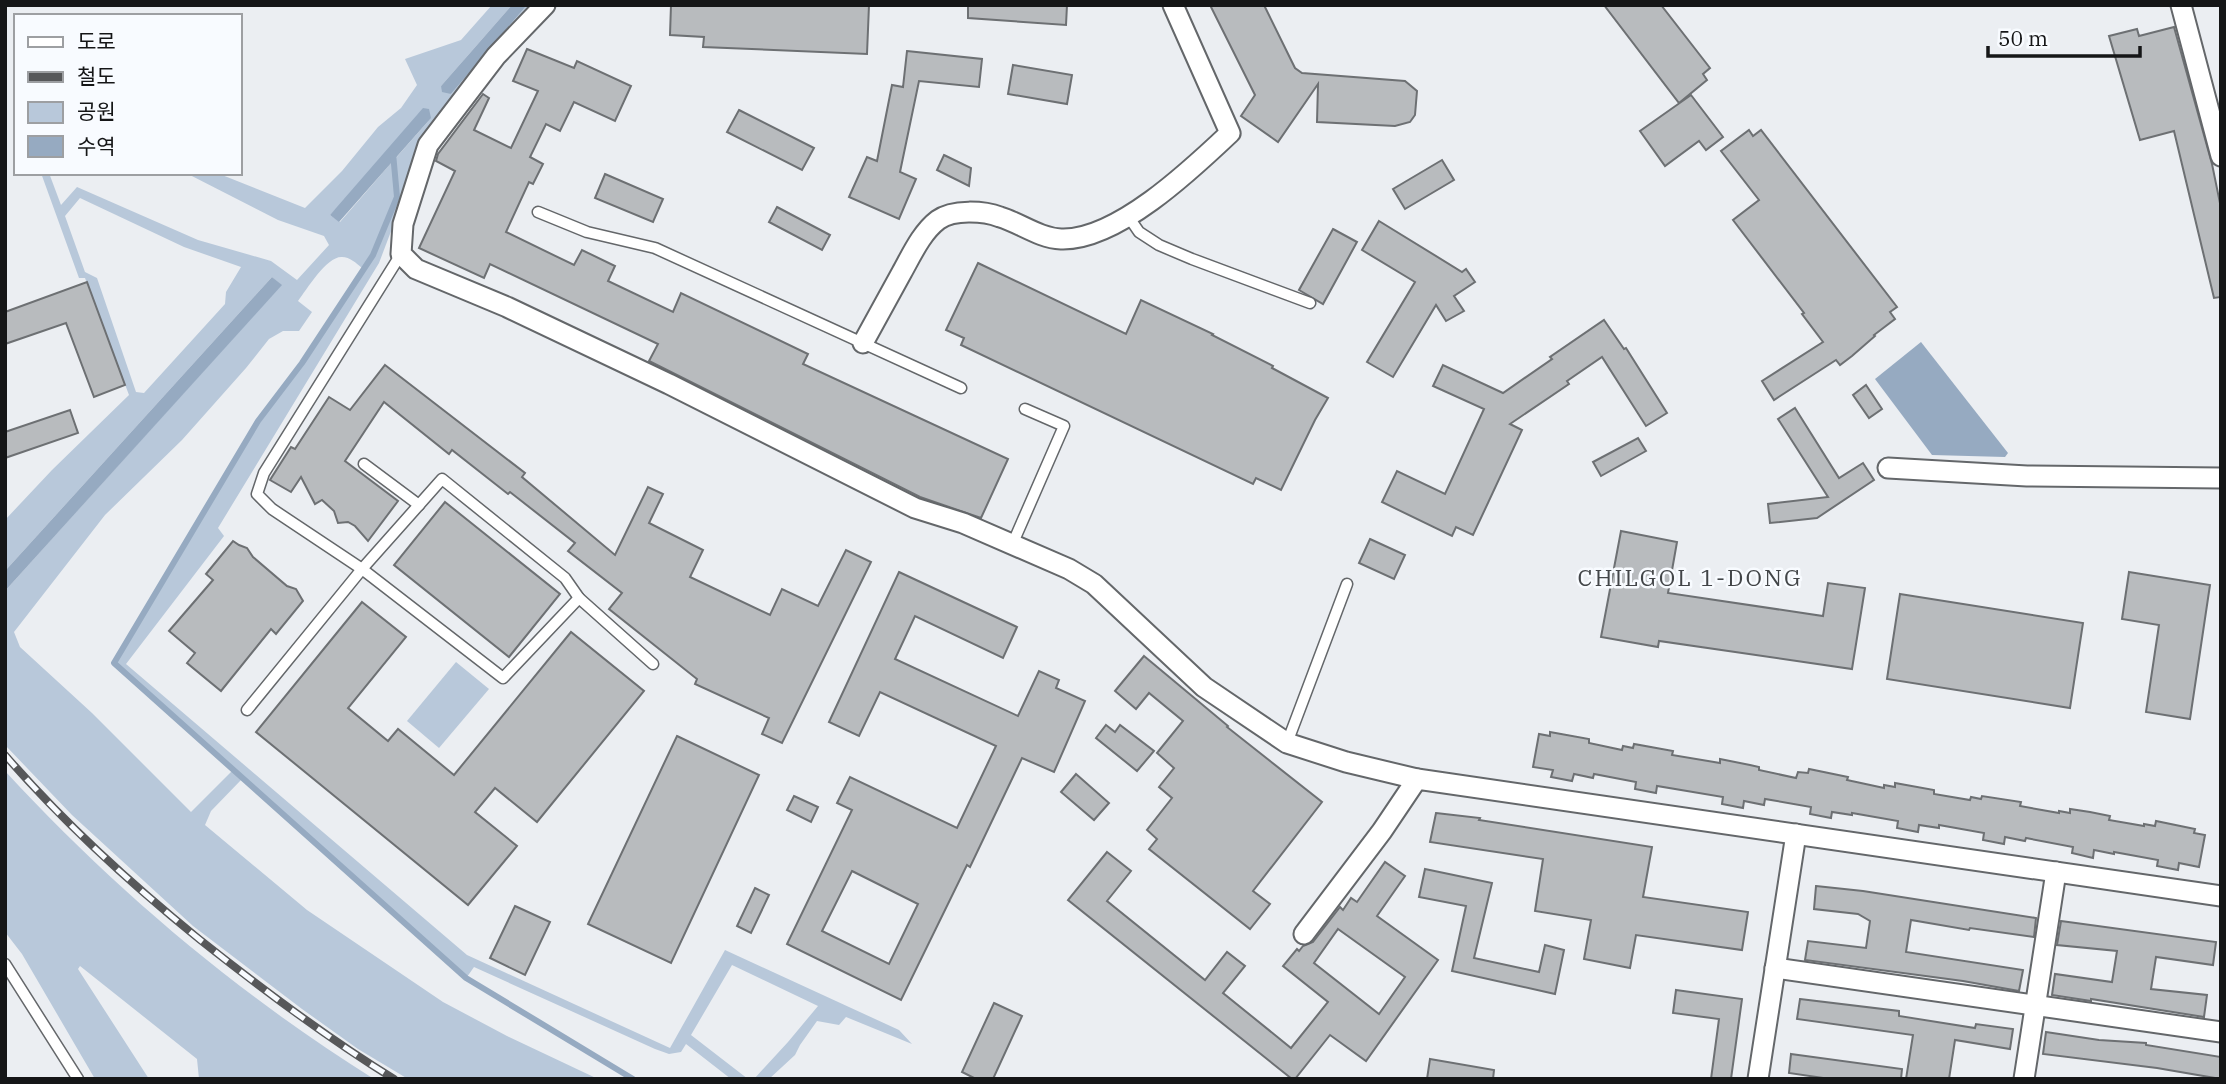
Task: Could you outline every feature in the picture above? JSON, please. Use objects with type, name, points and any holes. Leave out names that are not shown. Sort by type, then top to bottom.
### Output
[{"type":"street","points":[[545,5],[496,56],[428,145],[403,224],[401,254],[416,269],[520,313],[669,384],[915,508],[963,523],[1069,569],[1094,584],[1204,687],[1287,743],[1346,762],[1417,779],[2221,896]]},
{"type":"street","points":[[863,342],[922,237],[939,219],[957,211],[999,216],[1034,232],[1060,239],[1092,234],[1128,216],[1186,174],[1230,133],[1174,5]]},
{"type":"street","points":[[2181,5],[2221,156]]},
{"type":"street","points":[[1888,468],[2027,477],[2221,478]]},
{"type":"street","points":[[1304,934],[1382,831],[1417,779]]},
{"type":"street","points":[[1758,1079],[1796,834]]},
{"type":"street","points":[[2024,1079],[2056,872]]},
{"type":"street","points":[[1775,968],[2221,1032]]},
{"type":"lane","points":[[538,212],[587,232],[655,248],[961,388]]},
{"type":"lane","points":[[1128,216],[1139,232],[1159,245],[1192,260],[1310,303]]},
{"type":"lane","points":[[401,254],[264,473],[257,494],[272,509],[362,569],[503,678],[579,598]]},
{"type":"lane","points":[[1012,545],[1064,426],[1025,409]]},
{"type":"lane","points":[[364,464],[419,505]]},
{"type":"lane","points":[[247,710],[362,569],[442,479],[565,578],[579,598],[653,664]]},
{"type":"lane","points":[[1287,743],[1347,584]]},
{"type":"lane","points":[[5,964],[78,1079]]},
{"type":"green space","points":[[492,5],[512,5],[441,86],[451,94],[527,5],[539,5],[426,139],[379,263],[218,528],[224,536],[126,664],[467,955],[670,1048],[725,950],[899,1030],[912,1044],[846,1017],[839,1025],[817,1021],[795,1055],[769,1079],[754,1079],[818,1006],[732,965],[691,1035],[748,1079],[731,1079],[686,1044],[681,1052],[669,1054],[474,967],[467,977],[116,663],[259,421],[304,363],[374,256],[398,198],[395,159],[431,118],[330,215],[340,222],[392,162],[395,197],[371,254],[362,268],[350,259],[342,257],[324,267],[298,301],[312,312],[299,331],[283,331],[269,339],[182,440],[105,515],[14,632],[20,647],[92,713],[191,812],[232,771],[242,779],[211,811],[205,825],[307,910],[443,1002],[598,1079],[408,1079],[358,1049],[193,926],[72,815],[5,745],[5,591],[281,285],[272,277],[5,571],[5,520],[129,395],[85,278],[79,278],[42,175],[50,175],[61,205],[77,187],[198,240],[271,261],[297,280],[329,245],[324,236],[278,220],[190,175],[222,175],[305,208],[342,171],[378,127],[401,108],[417,85],[405,59],[461,40]],"holes":[[[80,198],[184,247],[241,267],[226,292],[225,304],[144,393],[136,392],[97,278],[85,272],[65,216]]]},
{"type":"green space","points":[[456,662],[489,689],[439,748],[407,721]]},
{"type":"green space","points":[[5,771],[90,857],[179,937],[274,1012],[374,1079],[199,1079],[197,1059],[80,966],[78,969],[149,1079],[95,1079],[22,954],[5,932]]},
{"type":"water","points":[[512,5],[527,5],[451,94],[442,92],[441,86]]},
{"type":"water","points":[[423,108],[429,109],[431,118],[339,222],[330,215]]},
{"type":"water","points":[[272,277],[282,285],[5,591],[5,571]]},
{"type":"water","points":[[1921,342],[2008,453],[2005,457],[1932,455],[1875,379]]},
{"type":"building","points":[[671,5],[869,5],[867,54],[703,47],[704,37],[670,35]]},
{"type":"building","points":[[968,5],[1067,5],[1066,25],[968,18]]},
{"type":"building","points":[[1210,5],[1264,5],[1295,68],[1302,73],[1405,81],[1417,91],[1415,115],[1410,122],[1395,126],[1317,122],[1318,84],[1278,142],[1241,116],[1255,95]]},
{"type":"building","points":[[1604,5],[1661,5],[1710,68],[1703,74],[1707,80],[1679,103]]},
{"type":"building","points":[[2174,27],[2212,164],[2221,208],[2221,297],[2214,298],[2174,131],[2140,140],[2109,36],[2137,29],[2139,36]]},
{"type":"building","points":[[527,49],[574,68],[577,61],[631,86],[615,121],[574,102],[560,131],[546,124],[530,157],[543,164],[533,184],[529,182],[506,232],[574,265],[582,250],[615,266],[608,281],[673,312],[681,293],[808,354],[803,364],[1008,459],[981,518],[920,497],[649,361],[658,344],[490,264],[484,278],[419,248],[455,171],[436,161],[438,154],[483,94],[489,98],[474,130],[511,148],[538,91],[513,81]]},
{"type":"building","points":[[907,51],[982,59],[979,87],[919,81],[900,172],[916,179],[899,219],[849,197],[867,157],[877,161],[892,85],[903,87]]},
{"type":"building","points":[[1013,65],[1072,75],[1067,104],[1008,94]]},
{"type":"building","points":[[1691,95],[1723,137],[1706,150],[1699,141],[1665,166],[1640,131]]},
{"type":"building","points":[[739,110],[814,148],[802,170],[727,132]]},
{"type":"building","points":[[1749,130],[1753,136],[1761,130],[1897,307],[1890,312],[1895,319],[1852,356],[1840,365],[1836,360],[1774,400],[1762,381],[1823,342],[1733,220],[1759,200],[1721,151]]},
{"type":"building","points":[[944,155],[971,168],[969,186],[937,170]]},
{"type":"building","points":[[1442,160],[1454,180],[1405,209],[1393,189]]},
{"type":"building","points":[[605,174],[663,199],[653,222],[595,198]]},
{"type":"building","points":[[777,207],[830,235],[822,250],[769,222]]},
{"type":"building","points":[[1379,221],[1462,272],[1466,269],[1475,282],[1454,296],[1464,311],[1446,321],[1436,305],[1393,377],[1367,362],[1415,282],[1362,250]]},
{"type":"building","points":[[1333,229],[1357,242],[1323,304],[1299,290]]},
{"type":"building","points":[[978,263],[1126,334],[1141,300],[1213,334],[1328,398],[1281,490],[1256,478],[1253,484],[961,345],[964,338],[946,330]]},
{"type":"building","points":[[87,282],[125,385],[94,397],[66,323],[5,344],[5,312]]},
{"type":"building","points":[[1604,320],[1624,349],[1626,348],[1667,413],[1646,426],[1602,357],[1567,381],[1569,384],[1510,424],[1522,430],[1473,535],[1456,527],[1452,536],[1382,502],[1397,471],[1445,494],[1484,409],[1433,386],[1443,365],[1503,393]]},
{"type":"building","points":[[385,365],[525,473],[522,477],[615,555],[648,487],[663,494],[649,523],[703,550],[690,577],[770,615],[782,589],[818,606],[846,550],[871,562],[782,743],[762,734],[769,718],[695,684],[697,679],[609,609],[622,593],[568,551],[575,543],[452,450],[449,454],[384,402],[345,461],[398,501],[368,541],[355,526],[348,522],[338,523],[334,511],[322,500],[315,504],[301,477],[291,492],[270,480],[291,447],[295,449],[329,397],[350,410]]},
{"type":"building","points":[[1866,385],[1882,409],[1869,418],[1853,395]]},
{"type":"building","points":[[1795,408],[1839,478],[1863,463],[1874,480],[1817,518],[1770,523],[1768,504],[1828,497],[1778,419]]},
{"type":"building","points":[[70,410],[78,433],[5,458],[5,432]]},
{"type":"building","points":[[1638,438],[1646,451],[1601,476],[1593,462]]},
{"type":"building","points":[[445,502],[560,594],[509,657],[394,565]]},
{"type":"building","points":[[1621,531],[1677,542],[1668,593],[1823,616],[1828,583],[1865,588],[1852,669],[1659,641],[1658,647],[1601,637]]},
{"type":"building","points":[[1370,539],[1405,555],[1394,579],[1359,563]]},
{"type":"building","points":[[233,541],[247,548],[253,557],[287,586],[296,589],[303,601],[276,634],[271,629],[221,691],[187,663],[195,653],[169,631],[213,580],[206,574]]},
{"type":"building","points":[[899,572],[1017,627],[1003,658],[915,616],[895,659],[1018,716],[1039,671],[1059,680],[1056,688],[1085,701],[1054,772],[1022,758],[970,867],[967,865],[901,1000],[787,944],[852,810],[837,803],[850,777],[957,828],[996,746],[880,692],[859,736],[829,722]],"holes":[[[852,871],[918,904],[889,964],[822,931]]]},
{"type":"building","points":[[2129,572],[2210,585],[2190,719],[2146,712],[2159,625],[2122,619]]},
{"type":"building","points":[[1900,594],[2083,623],[2070,708],[1887,679]]},
{"type":"building","points":[[362,602],[406,637],[348,708],[388,741],[398,729],[454,775],[571,632],[644,691],[537,822],[495,788],[475,812],[517,846],[468,905],[256,732]]},
{"type":"building","points":[[1144,656],[1227,727],[1322,802],[1253,891],[1270,904],[1250,929],[1149,849],[1157,839],[1147,830],[1172,798],[1159,787],[1174,768],[1157,753],[1183,721],[1149,693],[1136,709],[1115,691]]},
{"type":"building","points":[[1106,725],[1115,732],[1120,725],[1154,751],[1137,771],[1096,738]]},
{"type":"building","points":[[1550,732],[1589,739],[1589,743],[1622,750],[1623,746],[1633,748],[1634,744],[1673,751],[1672,755],[1720,763],[1720,759],[1796,778],[1798,772],[1808,773],[1809,769],[1884,788],[1884,785],[1895,787],[1895,783],[1934,790],[1934,794],[1970,800],[1971,797],[1981,799],[1982,796],[2021,802],[2020,806],[2059,813],[2070,813],[2070,809],[2090,812],[2110,816],[2109,820],[2144,826],[2155,826],[2156,821],[2195,829],[2194,833],[2205,835],[2199,867],[2179,863],[2178,870],[2157,866],[2158,860],[2114,852],[2094,850],[2093,858],[2072,853],[2073,847],[2026,838],[2025,841],[2005,837],[2004,844],[1983,840],[1984,833],[1939,825],[1939,828],[1919,825],[1918,832],[1897,828],[1898,821],[1852,813],[1832,812],[1831,818],[1810,814],[1811,807],[1765,799],[1764,805],[1744,801],[1743,808],[1722,804],[1723,797],[1657,786],[1656,793],[1635,789],[1636,782],[1594,774],[1593,778],[1574,774],[1572,781],[1551,777],[1553,770],[1533,767],[1539,734],[1550,736]]},
{"type":"building","points":[[677,736],[759,775],[671,963],[588,924]]},
{"type":"building","points":[[1076,774],[1109,803],[1094,820],[1061,792]]},
{"type":"building","points":[[794,796],[818,807],[811,822],[787,810]]},
{"type":"building","points":[[1436,813],[1652,847],[1643,897],[1748,912],[1742,950],[1636,935],[1630,968],[1584,959],[1591,920],[1535,911],[1543,859],[1430,842]]},
{"type":"building","points":[[1107,852],[1131,871],[1107,901],[1205,980],[1227,952],[1245,966],[1223,993],[1291,1048],[1328,1002],[1283,966],[1297,949],[1299,951],[1313,942],[1340,907],[1343,910],[1351,898],[1357,902],[1385,862],[1405,876],[1377,916],[1438,960],[1366,1061],[1330,1035],[1295,1079],[1292,1079],[1068,900]],"holes":[[[1338,929],[1405,977],[1379,1014],[1314,963]]]},
{"type":"building","points":[[1425,869],[1492,883],[1474,958],[1539,972],[1545,945],[1564,950],[1555,994],[1452,971],[1466,906],[1419,897]]},
{"type":"building","points":[[1816,886],[2036,918],[2034,937],[1911,920],[1906,952],[2023,970],[2019,991],[1805,960],[1808,941],[1866,948],[1870,921],[1858,914],[1814,909]]},
{"type":"building","points":[[755,888],[769,895],[751,933],[737,926]]},
{"type":"building","points":[[515,906],[550,922],[525,975],[490,958]]},
{"type":"building","points":[[2061,921],[2216,942],[2213,965],[2156,957],[2151,989],[2207,995],[2204,1017],[2052,995],[2055,974],[2112,982],[2117,951],[2057,945]]},
{"type":"building","points":[[1676,990],[1742,999],[1731,1079],[1711,1079],[1719,1019],[1673,1013]]},
{"type":"building","points":[[1800,999],[1899,1011],[1899,1016],[1975,1028],[1976,1024],[2013,1029],[2010,1049],[1955,1040],[1949,1079],[1906,1079],[1913,1035],[1797,1019]]},
{"type":"building","points":[[994,1003],[1022,1016],[993,1079],[976,1079],[962,1072]]},
{"type":"building","points":[[2046,1032],[2099,1040],[2146,1043],[2221,1057],[2221,1079],[2043,1054]]},
{"type":"building","points":[[1791,1054],[1902,1069],[1901,1079],[1830,1079],[1789,1073]]},
{"type":"building","points":[[1430,1059],[1494,1070],[1493,1079],[1427,1079]]},
{"type":"waterway","points":[[393,153],[397,197],[373,255],[302,363],[258,421],[114,663],[466,978],[633,1079]]},
{"type":"railway","points":[[5,755],[74,828],[173,918],[295,1012],[394,1079]]},
{"type":"district","name":"CHILGOL 1-DONG","points":[[1690,578]]}]
